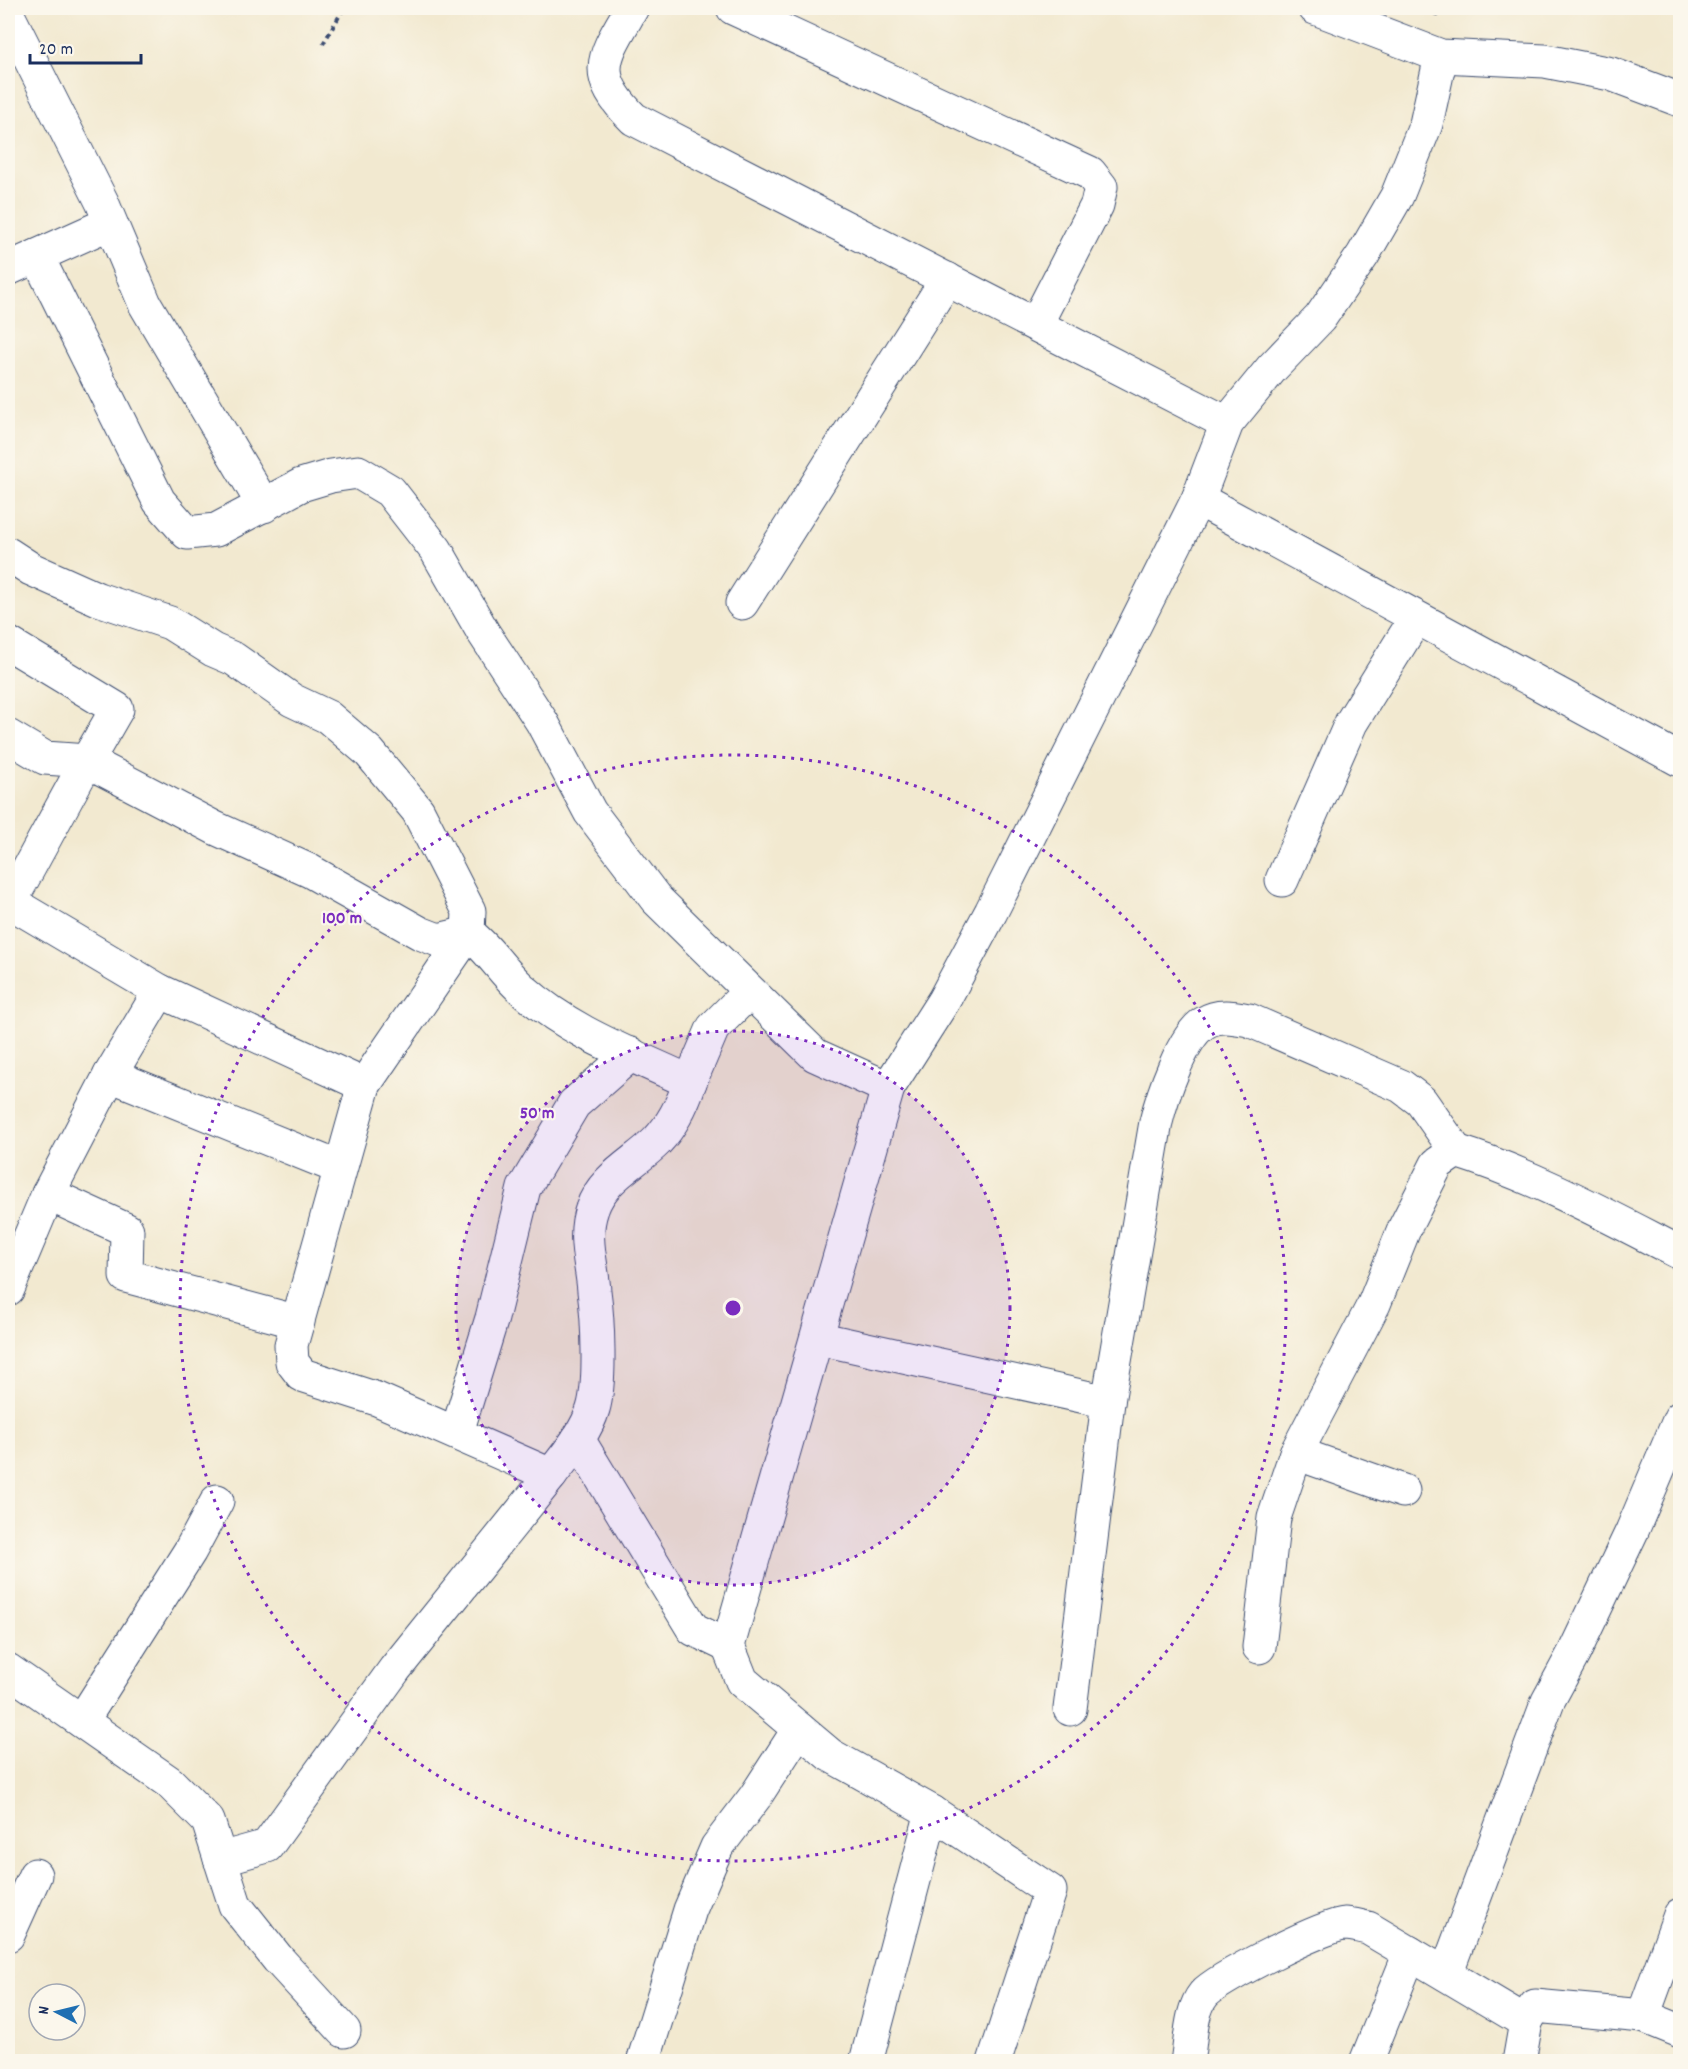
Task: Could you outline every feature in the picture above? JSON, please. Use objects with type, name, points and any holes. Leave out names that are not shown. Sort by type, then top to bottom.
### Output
[{"type":"street","points":[[632,8],[606,52],[604,73],[615,100],[634,119],[1227,423]]},
{"type":"street","points":[[733,8],[1090,173],[1101,187],[1096,205],[1036,324]]},
{"type":"street","points":[[1315,8],[1441,56],[1545,62],[1611,74],[1680,100]]},
{"type":"street","points":[[8,15],[110,223],[145,304],[264,506]]},
{"type":"street","points":[[994,2061],[1050,1891],[932,1812],[830,1755],[742,1681],[728,1646],[888,1088],[944,1000],[991,912],[1198,499],[1227,423],[1272,368],[1320,318],[1369,245],[1397,196],[1426,124],[1441,56]]},
{"type":"street","points":[[8,269],[110,223]]},
{"type":"street","points":[[37,256],[159,501],[188,532],[216,530],[301,485],[331,476],[358,472],[390,491],[436,550],[483,632],[542,722],[590,812],[656,900],[814,1055],[888,1088]]},
{"type":"street","points":[[742,603],[947,279]]},
{"type":"street","points":[[1198,499],[1680,760]]},
{"type":"street","points":[[8,554],[31,568],[98,599],[170,623],[213,650],[234,658],[292,700],[328,717],[369,752],[418,811],[469,911],[468,933],[364,1085],[291,1345],[292,1362],[302,1375],[377,1399],[551,1475]]},
{"type":"street","points":[[1282,880],[1351,723],[1416,618]]},
{"type":"street","points":[[8,643],[117,709],[8,903],[160,991],[364,1085]]},
{"type":"street","points":[[8,736],[45,758],[87,761],[215,828],[310,871],[420,933],[438,940],[468,933],[483,944],[521,989],[564,1020],[690,1082]]},
{"type":"street","points":[[8,1289],[48,1194],[110,1075],[160,991]]},
{"type":"street","points":[[220,1859],[267,1846],[395,1669],[578,1439],[593,1409],[597,1376],[595,1292],[586,1236],[591,1210],[600,1192],[657,1140],[682,1106],[713,1028],[749,992]]},
{"type":"street","points":[[1070,1709],[1108,1402],[1156,1122],[1165,1088],[1180,1054],[1203,1024],[1225,1016],[1249,1020],[1401,1086],[1421,1101],[1456,1151],[1479,1158],[1611,1217],[1680,1253]]},
{"type":"street","points":[[457,1432],[492,1318],[524,1188],[574,1104],[631,1054]]},
{"type":"street","points":[[110,1075],[340,1168]]},
{"type":"street","points":[[1259,1647],[1274,1518],[1296,1453],[1374,1304],[1405,1227],[1437,1164],[1456,1151]]},
{"type":"street","points":[[48,1194],[127,1230],[126,1276],[298,1322]]},
{"type":"street","points":[[817,1338],[1108,1402]]},
{"type":"street","points":[[1446,1974],[1548,1701],[1574,1653],[1632,1530],[1680,1419]]},
{"type":"street","points":[[578,1439],[693,1629],[728,1646]]},
{"type":"street","points":[[1296,1453],[1403,1491]]},
{"type":"street","points":[[82,1721],[190,1551],[217,1501]]},
{"type":"street","points":[[8,1670],[169,1782],[208,1821],[235,1905],[278,1959],[344,2031]]},
{"type":"street","points":[[643,2061],[690,1910],[717,1847],[755,1797],[799,1729]]},
{"type":"street","points":[[866,2061],[932,1812]]},
{"type":"street","points":[[8,1935],[35,1875]]},
{"type":"street","points":[[1642,2016],[1680,1915]]},
{"type":"street","points":[[1187,2061],[1196,2009],[1205,1994],[1226,1978],[1323,1930],[1345,1924],[1368,1928],[1526,2022]]},
{"type":"street","points":[[1366,2061],[1410,1953]]},
{"type":"street","points":[[1519,2061],[1526,2022],[1535,2006],[1642,2016],[1680,2031]]},
{"type":"path","points":[[323,44],[344,8]]}]
